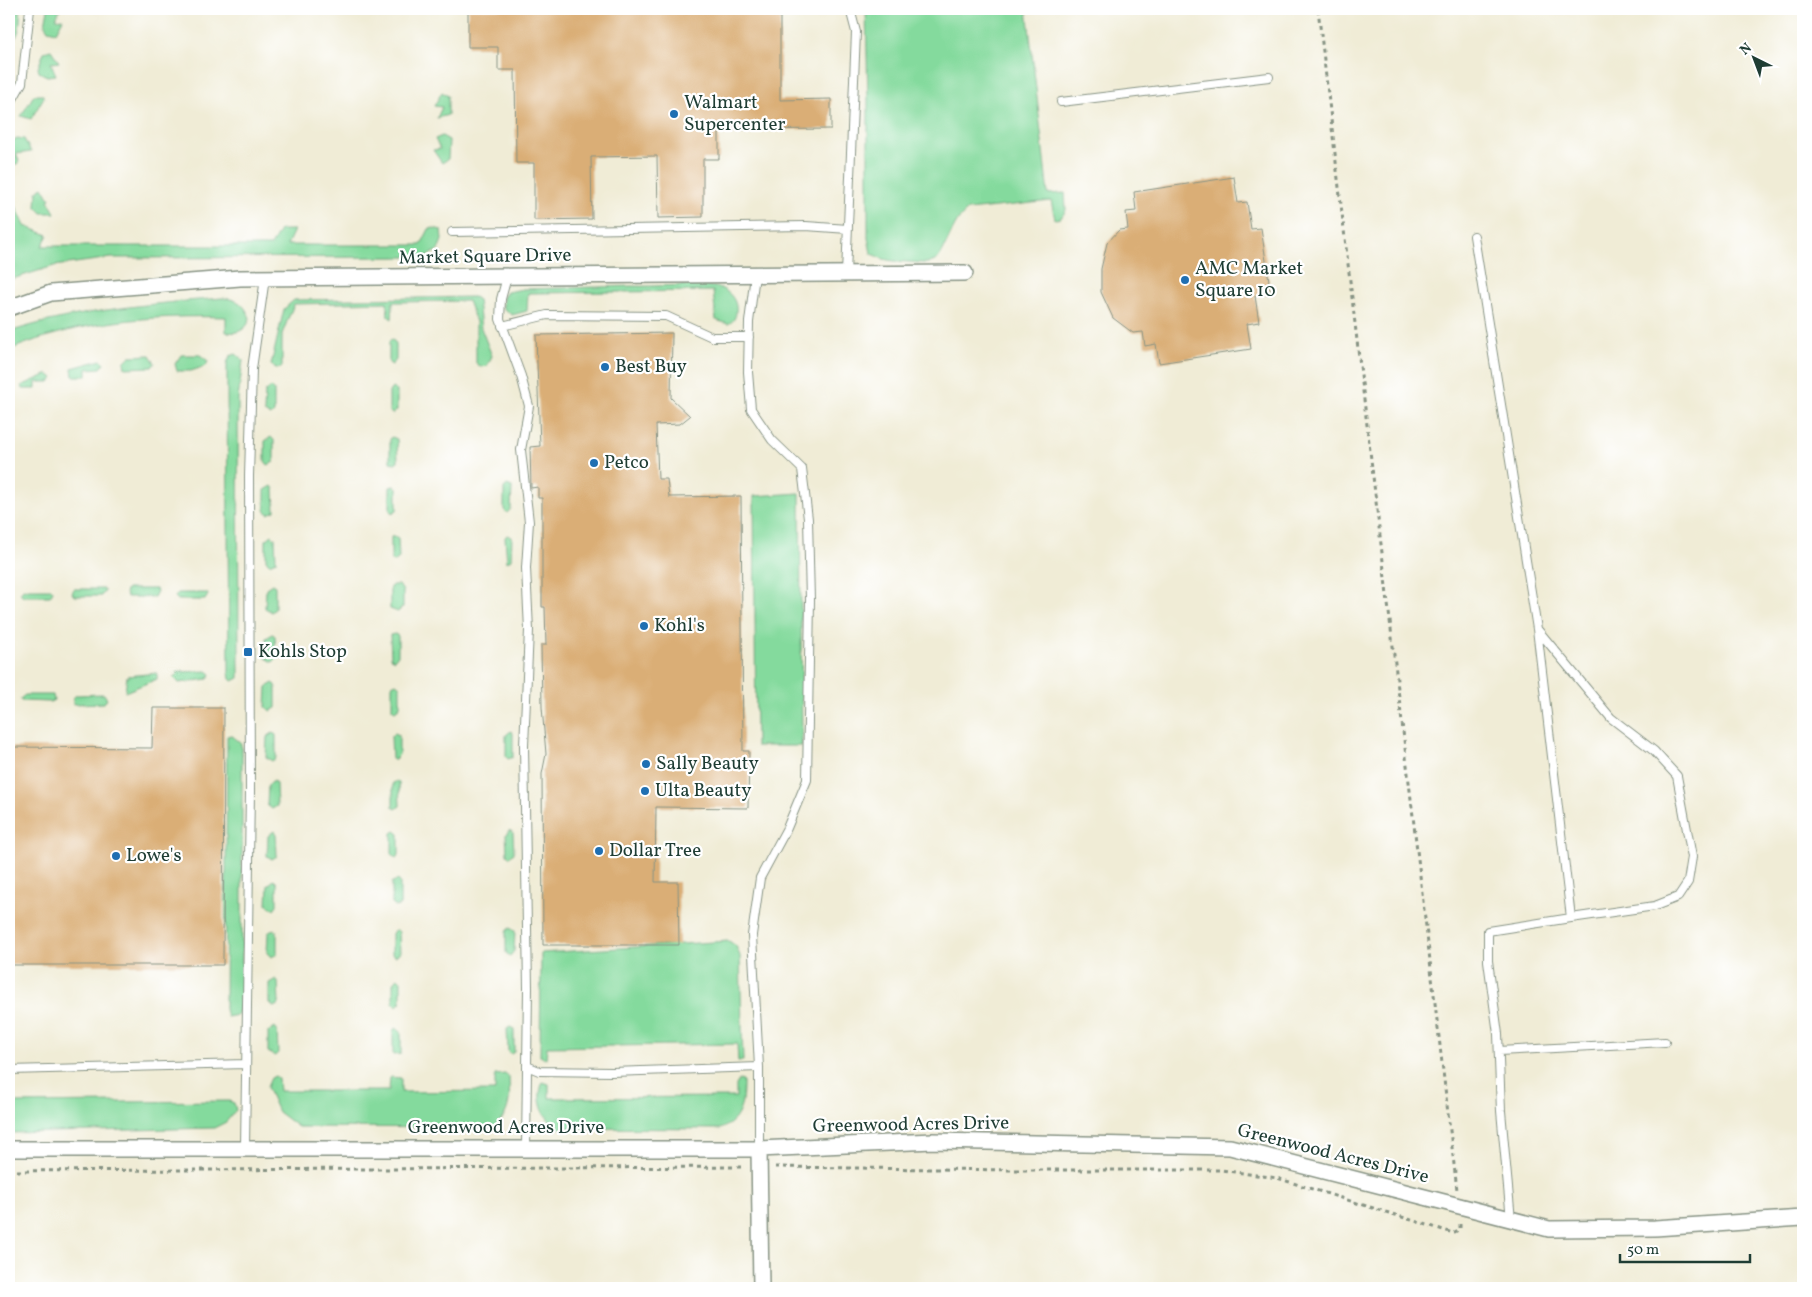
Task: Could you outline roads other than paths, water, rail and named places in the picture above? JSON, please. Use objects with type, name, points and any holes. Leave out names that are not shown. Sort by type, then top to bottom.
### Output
[{"type":"street","name":"Market Square Drive","points":[[9,308],[51,293],[240,278],[965,273]]},
{"type":"street","name":"Greenwood Acres Drive","points":[[9,1149],[759,1149],[933,1142],[1230,1147],[1549,1229],[1655,1228],[1803,1218]]},
{"type":"street","points":[[759,1149],[760,1288]]},
{"type":"lane","points":[[9,106],[22,83],[30,9]]},
{"type":"lane","points":[[846,274],[856,32],[850,9]]},
{"type":"lane","points":[[1061,102],[1270,77]]},
{"type":"lane","points":[[452,232],[806,226],[848,229]]},
{"type":"lane","points":[[1474,236],[1537,629],[1571,918]]},
{"type":"lane","points":[[755,275],[749,338],[748,372],[751,409],[772,440],[802,469],[808,520],[810,600],[807,780],[788,828],[760,878],[752,935],[759,1067],[759,1149]]},
{"type":"lane","points":[[507,277],[501,299],[500,319],[521,376],[529,406],[521,450],[529,522],[526,568],[529,630],[524,746],[528,988],[526,1148]]},
{"type":"lane","points":[[245,1148],[250,791],[250,450],[252,370],[266,278]]},
{"type":"lane","points":[[502,326],[547,315],[666,316],[712,337],[749,338]]},
{"type":"lane","points":[[1511,1220],[1501,1111],[1499,1051],[1488,961],[1488,931],[1656,906],[1678,897],[1688,882],[1692,857],[1677,776],[1654,751],[1611,718],[1537,629]]},
{"type":"lane","points":[[1499,1051],[1665,1042]]},
{"type":"lane","points":[[9,1070],[246,1064]]},
{"type":"lane","points":[[527,1066],[539,1070],[612,1072],[759,1067]]},
{"type":"place","name":"Walmart Supercenter","points":[[674,114]]},
{"type":"place","name":"AMC Market Square 10","points":[[1185,280]]},
{"type":"place","name":"Best Buy","points":[[605,367]]},
{"type":"place","name":"Petco","points":[[594,463]]},
{"type":"place","name":"Kohl's","points":[[644,626]]},
{"type":"place","name":"Kohls Stop","points":[[248,652]]},
{"type":"place","name":"Sally Beauty","points":[[646,764]]},
{"type":"place","name":"Ulta Beauty","points":[[645,791]]},
{"type":"place","name":"Dollar Tree","points":[[599,851]]},
{"type":"place","name":"Lowe's","points":[[116,856]]}]
